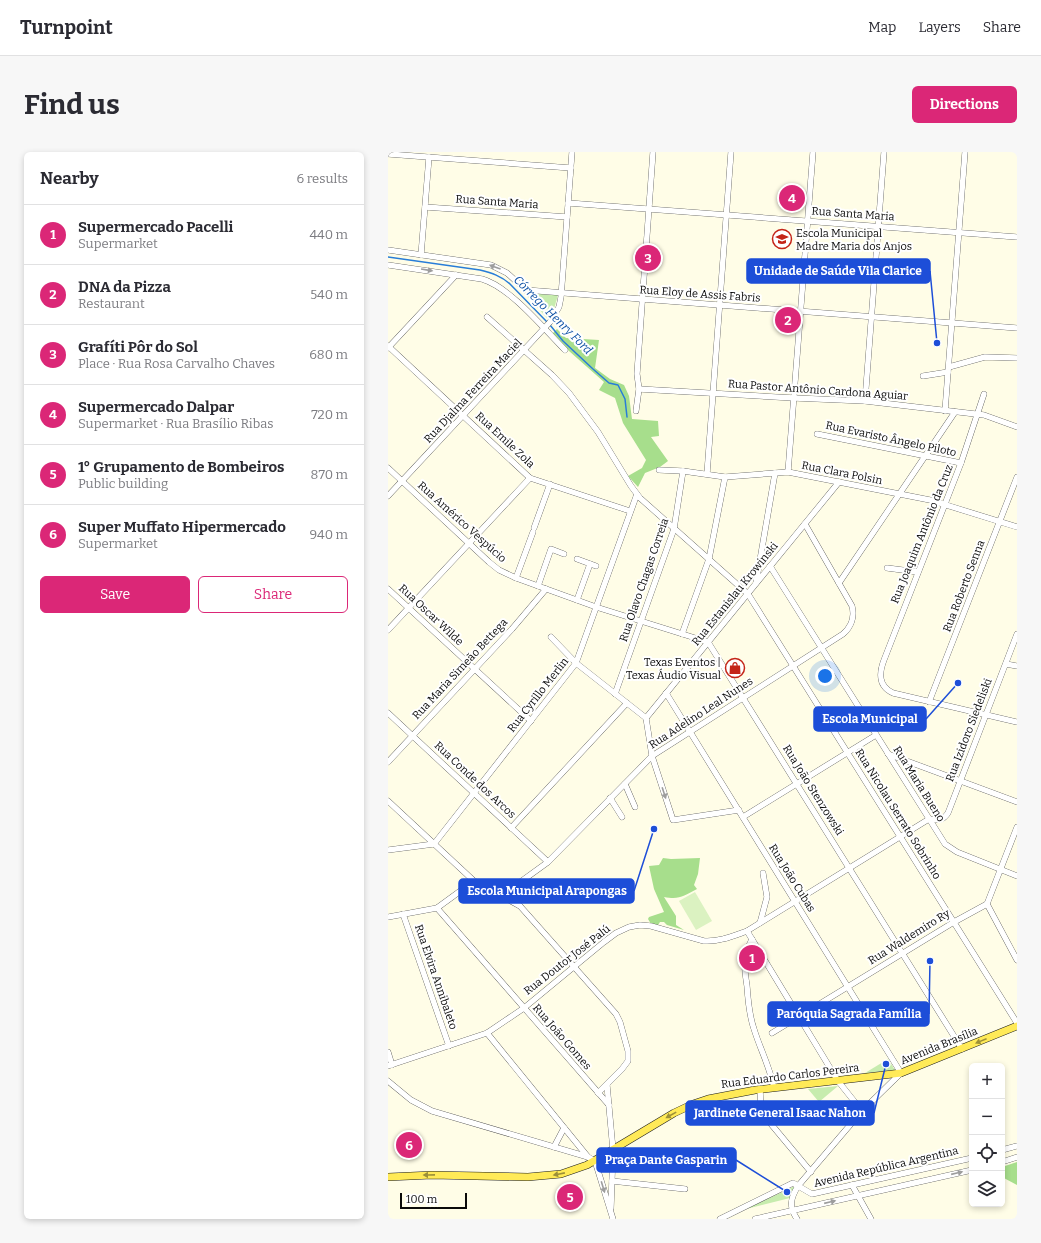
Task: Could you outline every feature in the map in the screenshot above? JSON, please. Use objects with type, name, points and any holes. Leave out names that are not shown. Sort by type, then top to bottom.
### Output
[{"type":"main road","name":"Avenida Brasília","points":[[901,1073],[1017,1026]]},
{"type":"main road","name":"Rua Eduardo Carlos Pereira","points":[[388,1178],[432,1175],[518,1177],[540,1176],[571,1171],[592,1159],[613,1150],[667,1117],[693,1104],[724,1095],[760,1089],[901,1073]]},
{"type":"street","name":"Rua Djalma Ferreira Maciel","points":[[388,496],[547,325],[559,307],[562,293],[572,152]]},
{"type":"street","points":[[636,411],[639,388],[637,374],[653,152]]},
{"type":"street","points":[[707,474],[731,152]]},
{"type":"street","points":[[788,472],[813,152]]},
{"type":"street","points":[[865,401],[884,152]]},
{"type":"street","points":[[946,411],[965,152]]},
{"type":"street","points":[[388,154],[571,168]]},
{"type":"street","points":[[388,250],[421,255],[429,157]]},
{"type":"street","name":"Rua Santa Maria","points":[[568,203],[1017,237]]},
{"type":"street","name":"Rua Santa Maria","points":[[425,206],[567,217]]},
{"type":"street","name":"Rua Eloy de Assis Fabris","points":[[421,255],[485,264],[496,267],[510,275],[526,290],[1017,328]]},
{"type":"street","points":[[388,265],[482,279],[494,283],[547,325],[565,350]]},
{"type":"street","points":[[388,347],[456,275]]},
{"type":"street","name":"Rua Nicolau Serrato Sobrinho","points":[[487,317],[557,380],[569,393],[598,432],[636,494],[748,594],[1017,1023]]},
{"type":"street","name":"Rua Emile Zola","points":[[388,347],[530,478],[630,511]]},
{"type":"street","points":[[923,376],[949,370],[985,357],[1017,358]]},
{"type":"street","name":"Rua Pastor Antônio Cardona Aguiar","points":[[639,388],[865,401],[984,415],[1017,427]]},
{"type":"street","name":"Rua Joaquim Antônio da Cruz","points":[[929,702],[893,693],[885,688],[881,681],[880,673],[961,463],[984,394]]},
{"type":"street","points":[[805,524],[839,583],[955,412]]},
{"type":"street","name":"Rua Evaristo Ângelo Piloto","points":[[818,434],[961,463]]},
{"type":"street","name":"Rua Américo Vespúcio","points":[[388,468],[494,566],[516,578],[596,607]]},
{"type":"street","name":"Rua Clara Polsin","points":[[659,470],[683,471],[725,477],[788,472],[945,504],[1017,527]]},
{"type":"street","name":"Rua Olavo Chagas Correia","points":[[615,694],[674,528],[683,471]]},
{"type":"street","points":[[756,584],[775,473]]},
{"type":"street","points":[[682,634],[709,559],[725,477]]},
{"type":"street","name":"Rua Roberto Senna","points":[[929,702],[1017,477]]},
{"type":"street","points":[[388,630],[530,478]]},
{"type":"street","name":"Rua Estanislau Krowinski","points":[[646,718],[839,482]]},
{"type":"street","points":[[516,578],[550,484]]},
{"type":"street","name":"Rua Cyrillo Merlin","points":[[434,844],[576,663],[636,494]]},
{"type":"street","points":[[538,586],[552,549],[564,554]]},
{"type":"street","points":[[577,559],[593,565],[577,600]]},
{"type":"street","name":"Rua Maria Bueno","points":[[770,566],[942,840],[948,847],[957,852],[1017,876]]},
{"type":"street","points":[[887,568],[918,572]]},
{"type":"street","name":"Rua Adelino Leal Nunes","points":[[501,896],[548,862],[652,756],[843,634],[850,626],[853,611],[850,601],[839,583]]},
{"type":"street","name":"Rua Oscar Wilde","points":[[388,589],[531,721]]},
{"type":"street","name":"Rua Maria Simeão Bettega","points":[[388,762],[512,629],[546,589]]},
{"type":"street","points":[[596,607],[708,642]]},
{"type":"street","name":"Rua Izidoro Siedeliski","points":[[929,819],[941,820],[946,816],[1017,634]]},
{"type":"street","points":[[551,637],[576,663],[646,718],[652,756],[673,820],[739,810]]},
{"type":"street","name":"Rua João Stenzowski","points":[[708,642],[962,1049]]},
{"type":"street","points":[[1006,664],[1017,666]]},
{"type":"street","name":"Rua João Cubas","points":[[666,693],[901,1073]]},
{"type":"street","points":[[929,702],[1017,722]]},
{"type":"street","points":[[511,828],[626,703]]},
{"type":"street","name":"Rua Conde dos Arcos","points":[[388,713],[548,862]]},
{"type":"street","points":[[743,816],[876,734]]},
{"type":"street","points":[[888,754],[1017,802]]},
{"type":"street","points":[[625,784],[635,807]]},
{"type":"street","points":[[610,798],[622,818]]},
{"type":"street","points":[[388,801],[474,881],[520,906],[616,1014],[628,1047],[629,1056],[626,1065],[598,1093]]},
{"type":"street","name":"Rua Doutor José Palú","points":[[390,1066],[487,1033],[524,1008],[616,933],[634,926],[651,926],[694,939],[711,942],[722,940],[747,931],[929,819]]},
{"type":"street","points":[[1017,827],[986,904],[1017,960]]},
{"type":"street","points":[[388,850],[434,844]]},
{"type":"street","points":[[760,923],[767,897],[763,873]]},
{"type":"street","points":[[388,917],[437,908],[474,881]]},
{"type":"street","name":"Rua Waldemiro Ry","points":[[772,1034],[902,953],[986,904]]},
{"type":"street","name":"Rua João Gomes","points":[[437,908],[609,1105]]},
{"type":"street","name":"Rua Elvira Annibaleto","points":[[403,914],[449,1046]]},
{"type":"street","points":[[747,931],[838,1081],[862,1111]]},
{"type":"street","points":[[752,939],[746,950],[744,959],[750,1012],[755,1033],[770,1071],[774,1088]]},
{"type":"street","points":[[487,1033],[564,1128],[592,1159],[612,1216]]},
{"type":"street","points":[[388,1052],[390,1066]]},
{"type":"street","name":"Avenida Brasília","points":[[792,1211],[792,1198],[798,1186],[862,1111],[901,1073]]},
{"type":"street","points":[[388,1081],[411,1100],[432,1111],[592,1159]]},
{"type":"street","points":[[607,1085],[613,1150],[612,1216]]},
{"type":"street","points":[[760,1089],[761,1112],[811,1172]]},
{"type":"street","points":[[554,1147],[564,1128]]},
{"type":"street","points":[[1005,1149],[1017,1146]]},
{"type":"street","points":[[1005,1161],[1017,1157]]},
{"type":"street","name":"Avenida República Argentina","points":[[720,1219],[791,1184],[795,1184],[812,1194],[969,1159]]},
{"type":"street","name":"Avenida República Argentina","points":[[754,1219],[969,1171]]},
{"type":"street","points":[[612,1181],[685,1189]]},
{"type":"street","points":[[852,1185],[871,1219]]},
{"type":"street","points":[[792,1211],[797,1219]]},
{"type":"green space","points":[[524,293],[558,295],[554,309],[547,318]]},
{"type":"green space","points":[[557,329],[566,338],[599,340],[595,368],[610,379],[624,385],[629,396],[632,419],[658,421],[659,436],[651,437],[668,461],[660,467],[645,473],[638,487],[628,476],[642,468],[646,460],[623,423],[615,398],[599,390],[604,382],[552,334]]},
{"type":"green space","points":[[663,858],[700,858],[698,874],[694,885],[697,889],[678,898],[664,897],[676,916],[676,925],[684,930],[667,925],[664,922],[660,922],[658,925],[651,924],[648,919],[649,917],[664,912],[654,889],[649,866],[659,865]]},
{"type":"green space","points":[[695,892],[712,921],[696,930],[679,901]]},
{"type":"green space","points":[[888,1059],[895,1070],[865,1073]]},
{"type":"green space","points":[[838,1086],[819,1102],[808,1089]]},
{"type":"green space","points":[[1017,1162],[1017,1185],[1005,1179],[1005,1166]]},
{"type":"green space","points":[[795,1186],[790,1198],[746,1209]]},
{"type":"waterway","name":"Córrego Henry Ford","points":[[388,257],[480,270],[496,275],[510,284],[547,322]]},
{"type":"waterway","name":"Córrego Henry Ford","points":[[550,325],[563,341],[593,369],[609,383],[618,385],[625,399],[627,417]]},
{"type":"place","name":"Supermercado Dalpar","points":[[792,198]]},
{"type":"place","name":"Escola Municipal Madre Maria dos Anjos","points":[[782,239]]},
{"type":"place","name":"Grafíti Pôr do Sol","points":[[648,258]]},
{"type":"place","name":"DNA da Pizza","points":[[788,320]]},
{"type":"place","name":"Unidade de Saúde Vila Clarice","points":[[937,343]]},
{"type":"place","name":"Texas Eventos | Texas Áudio Visual","points":[[735,668]]},
{"type":"place","name":"Escola Municipal","points":[[958,683]]},
{"type":"place","name":"Escola Municipal Arapongas","points":[[654,829]]},
{"type":"place","name":"Supermercado Pacelli","points":[[752,958]]},
{"type":"place","name":"Paróquia Sagrada Família","points":[[930,961]]},
{"type":"place","name":"Jardinete General Isaac Nahon","points":[[886,1064]]},
{"type":"place","name":"Super Muffato Hipermercado","points":[[409,1145]]},
{"type":"place","name":"Praça Dante Gasparin","points":[[787,1192]]},
{"type":"place","name":"1° Grupamento de Bombeiros","points":[[570,1197]]}]
